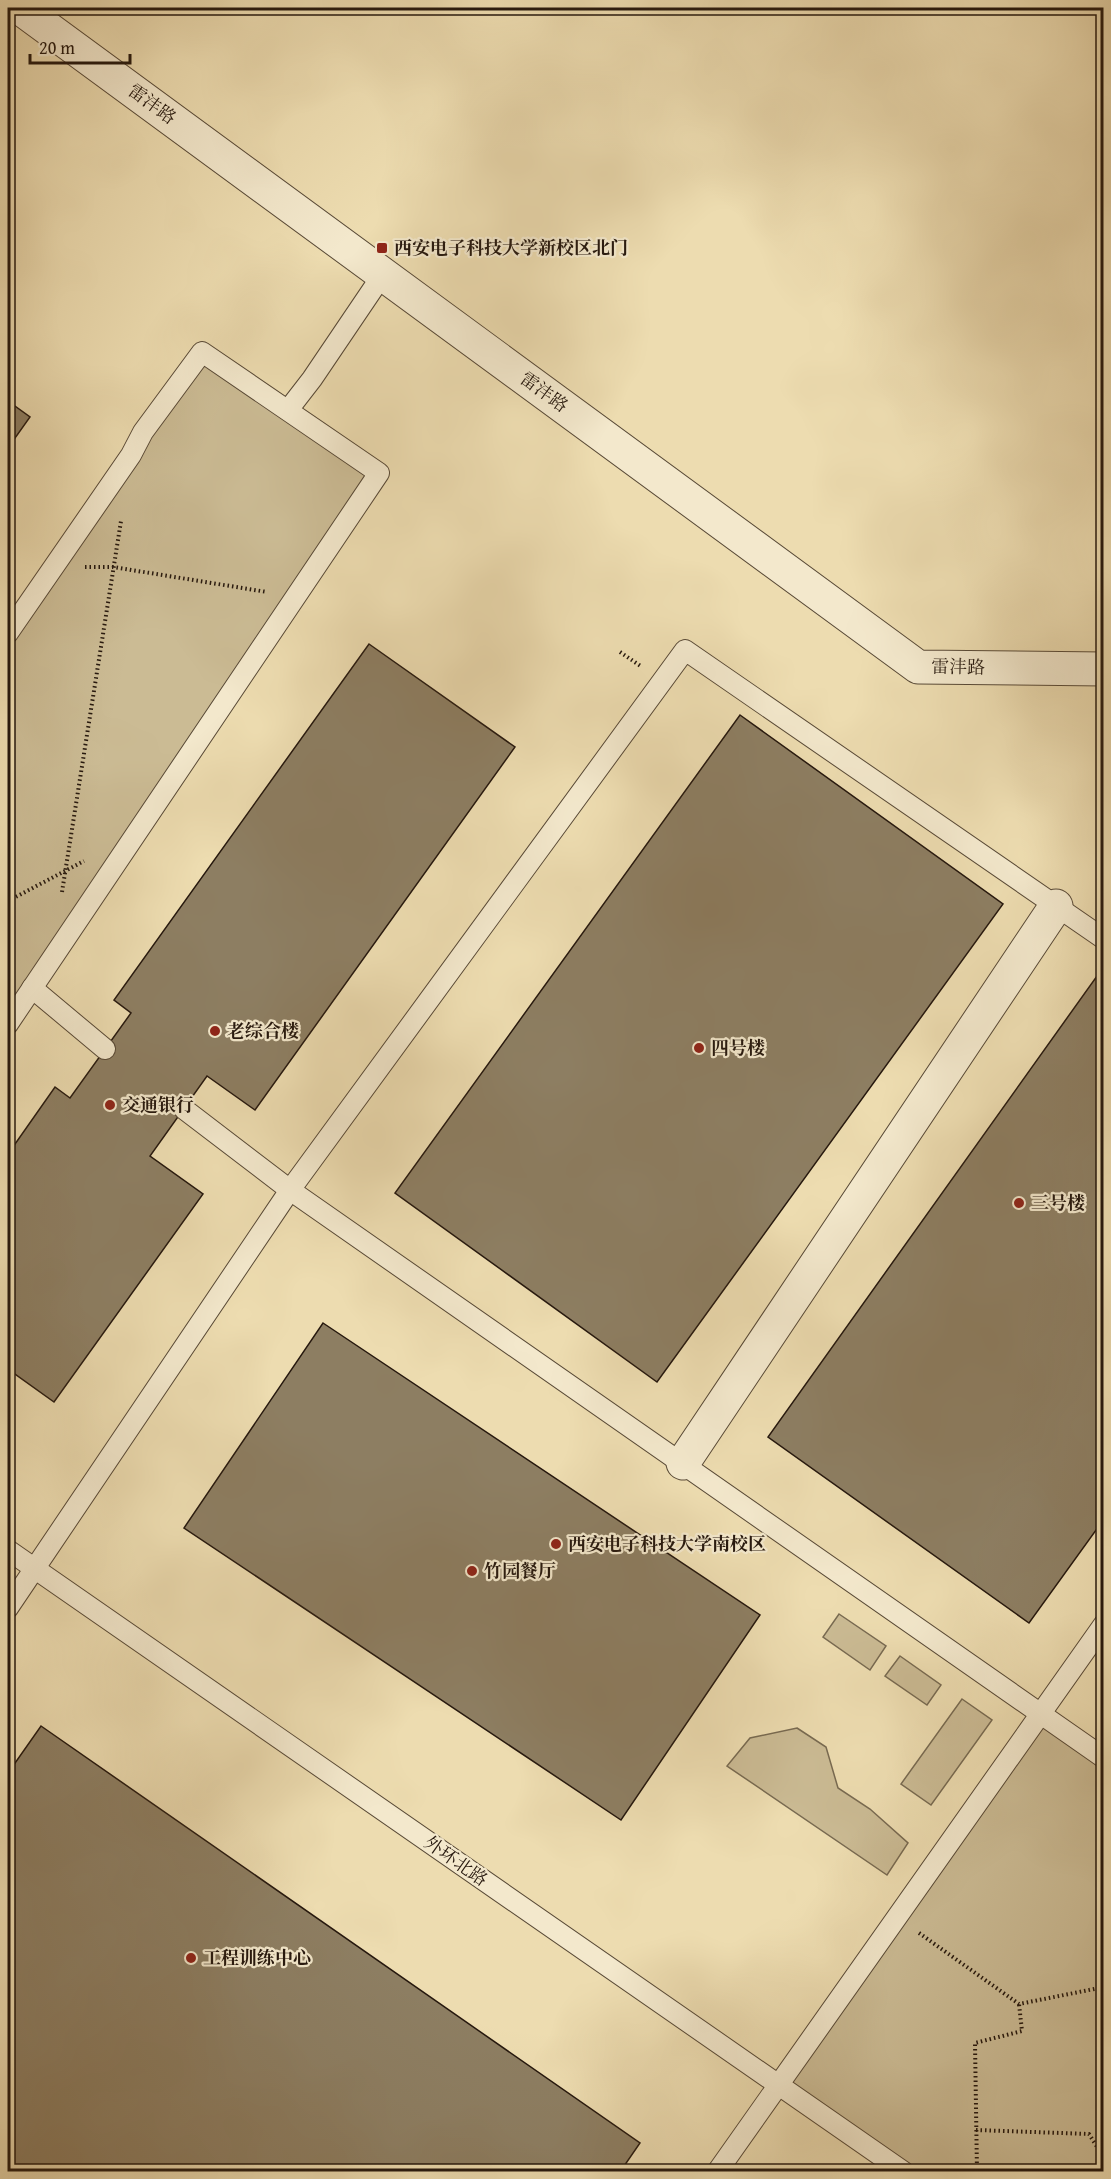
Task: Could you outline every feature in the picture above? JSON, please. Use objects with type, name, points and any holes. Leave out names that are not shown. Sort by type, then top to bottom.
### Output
[{"type":"street","name":"雷沣路","points":[[20,8],[918,667],[1104,669]]},
{"type":"street","points":[[683,1463],[1056,906]]},
{"type":"lane","points":[[288,410],[312,379],[383,274]]},
{"type":"lane","points":[[8,633],[131,455],[143,432],[202,352],[379,473],[8,1024]]},
{"type":"lane","points":[[8,1608],[290,1190],[685,650],[1104,939]]},
{"type":"lane","points":[[32,988],[105,1049]]},
{"type":"lane","points":[[184,1109],[290,1190],[1104,1758]]},
{"type":"lane","name":"外环北路","points":[[8,1551],[904,2172]]},
{"type":"lane","points":[[717,2172],[1104,1624]]},
{"type":"path","points":[[62,893],[122,511]]},
{"type":"path","points":[[54,566],[113,567],[294,597]]},
{"type":"path","points":[[8,901],[85,860]]},
{"type":"path","points":[[896,1916],[1019,2004],[1104,1987]]},
{"type":"path","points":[[977,2172],[975,2043],[1022,2031],[1019,2004]]},
{"type":"path","points":[[976,2130],[1089,2134],[1104,2158]]},
{"type":"path","points":[[1087,2172],[1104,2169]]},
{"type":"shaded area","points":[[202,352],[379,473],[8,1025],[8,633]]},
{"type":"shaded area","points":[[839,1614],[886,1646],[870,1670],[823,1637]]},
{"type":"shaded area","points":[[900,1656],[941,1685],[927,1705],[885,1676]]},
{"type":"shaded area","points":[[962,1699],[992,1720],[931,1805],[901,1784]]},
{"type":"shaded area","points":[[1040,1714],[1103,1758],[1103,2171],[904,2171],[778,2083]]},
{"type":"shaded area","points":[[797,1728],[826,1747],[838,1788],[870,1809],[908,1843],[887,1875],[727,1766],[750,1738]]},
{"type":"building","points":[[8,401],[30,417],[8,448]]},
{"type":"building","name":"老综合楼","points":[[369,644],[515,747],[255,1110],[207,1076],[150,1156],[203,1194],[54,1402],[8,1369],[8,1154],[55,1087],[70,1098],[131,1013],[114,1000]]},
{"type":"building","name":"四号楼","points":[[740,715],[1003,904],[657,1382],[395,1193]]},
{"type":"building","name":"三号楼","points":[[1102,969],[1104,1519],[1029,1623],[768,1437]]},
{"type":"building","name":"竹园餐厅","points":[[323,1323],[760,1615],[621,1820],[184,1528]]},
{"type":"building","name":"工程训练中心","points":[[41,1726],[640,2143],[620,2172],[8,2172],[8,1773]]},
{"type":"place","name":"西安电子科技大学新校区北门","points":[[382,248]]},
{"type":"place","name":"老综合楼","points":[[215,1031]]},
{"type":"place","name":"四号楼","points":[[699,1048]]},
{"type":"place","name":"交通银行","points":[[110,1105]]},
{"type":"place","name":"三号楼","points":[[1019,1203]]},
{"type":"place","name":"西安电子科技大学南校区","points":[[556,1544]]},
{"type":"place","name":"竹园餐厅","points":[[472,1571]]},
{"type":"place","name":"工程训练中心","points":[[191,1958]]}]
